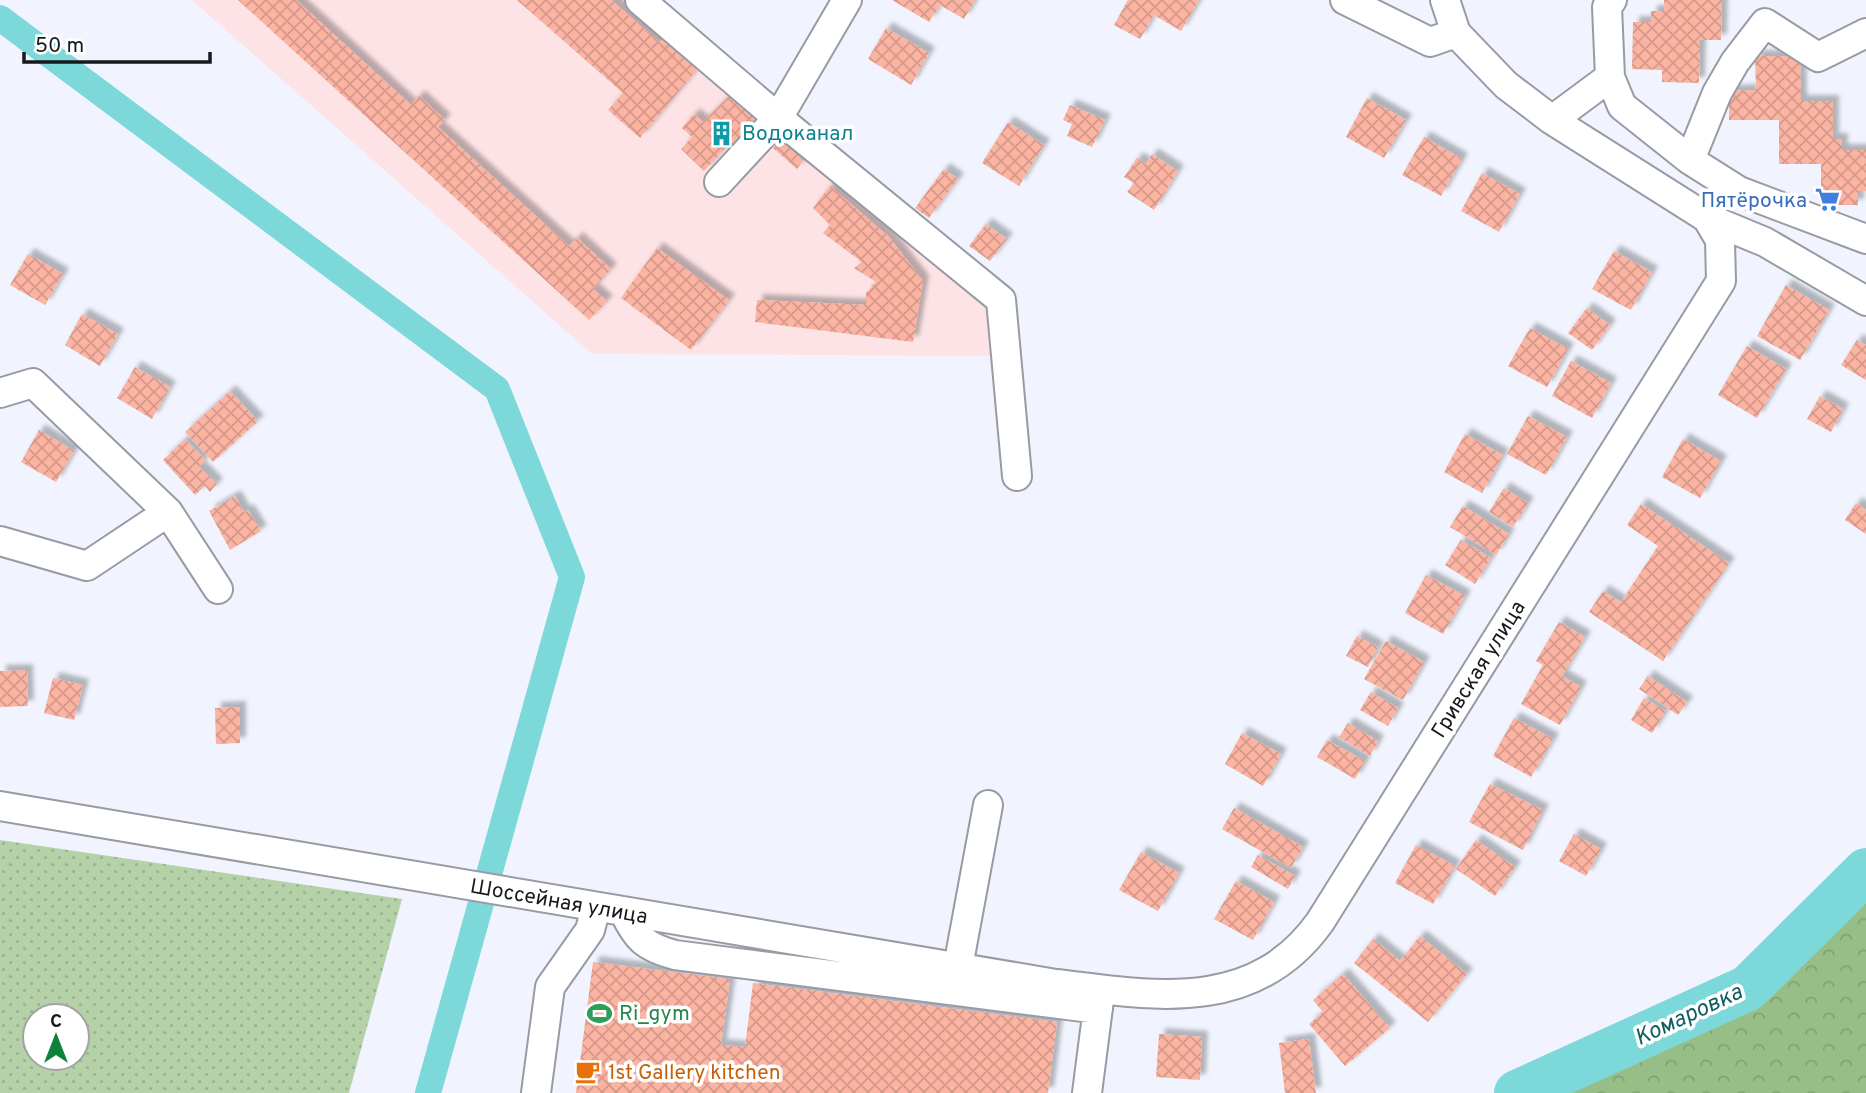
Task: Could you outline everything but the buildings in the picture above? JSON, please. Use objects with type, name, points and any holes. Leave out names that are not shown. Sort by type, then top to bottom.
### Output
[{"type":"street","points":[[640,0],[778,118],[1001,300],[1017,476]]},
{"type":"street","points":[[719,182],[778,118],[847,0]]},
{"type":"street","points":[[1345,0],[1430,42],[1456,33]]},
{"type":"street","points":[[1445,0],[1456,33],[1506,85],[1552,120],[1707,218],[1765,242],[1866,301]]},
{"type":"street","points":[[1612,0],[1607,7],[1610,77],[1622,106],[1690,160],[1739,191],[1866,239]]},
{"type":"street","points":[[1690,160],[1717,93],[1735,62],[1765,23],[1818,57],[1866,33]]},
{"type":"street","points":[[1552,120],[1610,77]]},
{"type":"street","name":"Гривская улица","points":[[1106,996],[1191,993],[1236,986],[1270,971],[1289,957],[1310,935],[1721,281],[1720,240],[1707,218]]},
{"type":"street","points":[[0,393],[33,383],[168,512],[218,589]]},
{"type":"street","points":[[0,541],[87,566],[168,512]]},
{"type":"street","points":[[958,967],[988,805]]},
{"type":"street","name":"Шоссейная улица","points":[[0,806],[958,967],[1106,996]]},
{"type":"street","points":[[536,1093],[551,984],[590,930],[596,907]]},
{"type":"street","points":[[624,912],[640,939],[657,950],[675,955],[1106,996],[1087,1093]]},
{"type":"shaded area","points":[[192,0],[657,0],[975,260],[995,301],[994,356],[592,354]]},
{"type":"green space","points":[[0,840],[402,899],[349,1093],[0,1093]]},
{"type":"green space","points":[[1866,901],[1866,1093],[1561,1093],[1768,989]]},
{"type":"waterway","points":[[0,18],[497,389],[572,577],[428,1093]]},
{"type":"waterway","name":"Комаровка","points":[[1517,1093],[1748,988],[1866,871]]},
{"type":"place","name":"Водоканал","points":[[722,133]]},
{"type":"place","name":"Пятёрочка","points":[[1827,200]]},
{"type":"place","name":"Ri_gym","points":[[599,1013]]},
{"type":"place","name":"1st Gallery kitchen","points":[[588,1072]]}]
